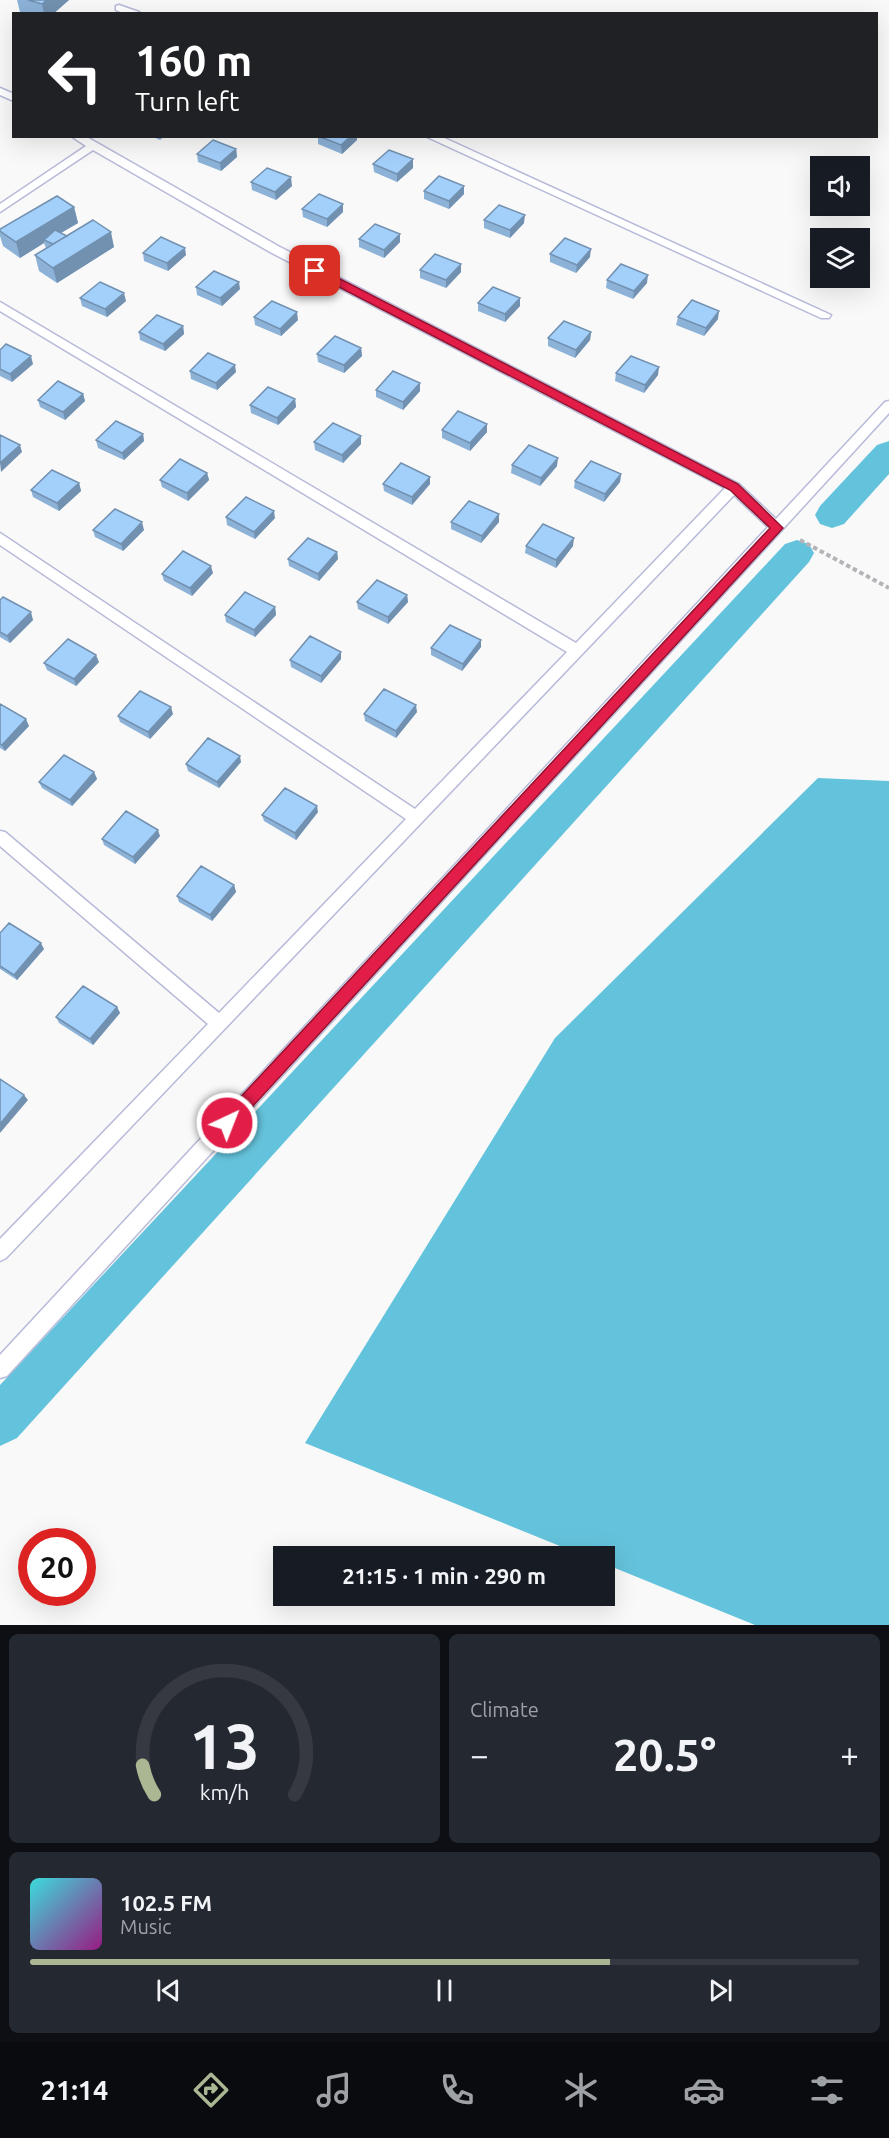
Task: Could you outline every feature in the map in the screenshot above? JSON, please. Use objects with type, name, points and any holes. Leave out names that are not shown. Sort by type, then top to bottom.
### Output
[{"type":"lane","points":[[79,138],[274,249],[734,487],[777,528]]},
{"type":"lane","points":[[434,138],[825,315]]},
{"type":"lane","points":[[0,209],[91,147]]},
{"type":"lane","points":[[0,306],[576,650]]},
{"type":"lane","points":[[0,1369],[889,405]]},
{"type":"lane","points":[[0,1252],[734,487]]},
{"type":"lane","points":[[0,538],[417,818]]},
{"type":"lane","points":[[0,837],[220,1024]]},
{"type":"path","points":[[777,528],[889,588]]},
{"type":"water","points":[[818,778],[889,781],[889,1625],[755,1625],[615,1568],[615,1546],[560,1546],[305,1443],[555,1038]]},
{"type":"building","points":[[28,0],[47,0],[42,4]]},
{"type":"building","points":[[323,138],[349,138],[341,145]]},
{"type":"building","points":[[213,140],[236,149],[220,163],[197,154]]},
{"type":"building","points":[[389,150],[413,159],[397,174],[373,164]]},
{"type":"building","points":[[267,168],[291,177],[275,192],[251,182]]},
{"type":"building","points":[[439,176],[464,186],[449,201],[424,191]]},
{"type":"building","points":[[319,194],[343,204],[327,219],[302,209]]},
{"type":"building","points":[[57,196],[74,207],[16,242],[0,231],[0,229]]},
{"type":"building","points":[[499,205],[525,215],[510,230],[484,220]]},
{"type":"building","points":[[93,220],[111,232],[53,268],[35,255]]},
{"type":"building","points":[[375,224],[400,234],[384,250],[359,239]]},
{"type":"building","points":[[55,230],[67,236],[53,244],[44,240]]},
{"type":"building","points":[[161,237],[185,248],[167,263],[143,253]]},
{"type":"building","points":[[565,238],[591,249],[577,265],[550,254]]},
{"type":"building","points":[[435,254],[461,264],[446,280],[420,270]]},
{"type":"building","points":[[621,264],[648,275],[634,291],[607,280]]},
{"type":"building","points":[[214,271],[239,282],[220,298],[196,287]]},
{"type":"building","points":[[100,282],[124,293],[105,309],[80,298]]},
{"type":"building","points":[[493,287],[520,298],[505,314],[478,303]]},
{"type":"building","points":[[692,300],[719,311],[706,328],[678,317]]},
{"type":"building","points":[[272,301],[297,312],[280,329],[254,317]]},
{"type":"building","points":[[157,315],[183,326],[163,344],[139,332]]},
{"type":"building","points":[[564,321],[591,332],[576,350],[548,338]]},
{"type":"building","points":[[335,336],[361,348],[344,365],[317,354]]},
{"type":"building","points":[[6,344],[31,356],[10,374],[0,369],[0,350]]},
{"type":"building","points":[[208,353],[235,365],[216,383],[190,371]]},
{"type":"building","points":[[631,356],[659,367],[645,385],[616,373]]},
{"type":"building","points":[[393,371],[420,383],[403,402],[376,390]]},
{"type":"building","points":[[58,381],[83,394],[63,412],[38,400]]},
{"type":"building","points":[[268,387],[295,399],[277,418],[250,405]]},
{"type":"building","points":[[458,411],[487,424],[470,443],[442,430]]},
{"type":"building","points":[[116,421],[143,434],[122,453],[96,440]]},
{"type":"building","points":[[333,423],[361,436],[342,455],[314,442]]},
{"type":"building","points":[[0,435],[20,445],[0,463]]},
{"type":"building","points":[[529,445],[558,458],[541,478],[512,465]]},
{"type":"building","points":[[180,459],[207,473],[187,493],[160,480]]},
{"type":"building","points":[[591,461],[621,474],[605,494],[575,481]]},
{"type":"building","points":[[401,463],[430,477],[412,497],[383,484]]},
{"type":"building","points":[[52,470],[79,483],[57,503],[31,490]]},
{"type":"building","points":[[246,497],[274,511],[254,532],[226,517]]},
{"type":"building","points":[[469,501],[499,514],[482,536],[451,522]]},
{"type":"building","points":[[115,509],[142,522],[121,544],[93,530]]},
{"type":"building","points":[[543,524],[574,538],[556,560],[526,546]]},
{"type":"building","points":[[308,538],[337,552],[318,574],[288,559]]},
{"type":"building","points":[[183,551],[211,566],[190,588],[162,574]]},
{"type":"building","points":[[377,580],[407,595],[388,617],[357,602]]},
{"type":"building","points":[[245,592],[275,607],[254,630],[225,615]]},
{"type":"building","points":[[3,597],[31,612],[7,636],[0,632],[0,600]]},
{"type":"building","points":[[450,625],[481,640],[463,664],[431,648]]},
{"type":"building","points":[[310,636],[341,652],[321,676],[290,660]]},
{"type":"building","points":[[68,639],[96,655],[74,679],[44,663]]},
{"type":"building","points":[[384,689],[416,705],[396,731],[364,714]]},
{"type":"building","points":[[140,691],[171,707],[148,732],[118,716]]},
{"type":"building","points":[[0,704],[26,719],[2,745],[0,744]]},
{"type":"building","points":[[208,738],[240,756],[217,782],[186,764]]},
{"type":"building","points":[[64,755],[94,772],[70,800],[39,782]]},
{"type":"building","points":[[285,788],[317,806],[295,833],[262,815]]},
{"type":"building","points":[[126,811],[158,830],[133,857],[102,839]]},
{"type":"building","points":[[201,866],[234,885],[210,915],[177,896]]},
{"type":"building","points":[[9,923],[41,943],[14,975],[0,966],[0,933]]},
{"type":"building","points":[[83,986],[117,1007],[90,1039],[56,1017]]},
{"type":"building","points":[[0,1079],[24,1095],[0,1124]]},
{"type":"waterway","points":[[832,515],[889,453]]},
{"type":"waterway","points":[[0,1421],[797,553]]},
{"type":"route","points":[[227,1123],[777,528],[734,487],[315,271]]}]
